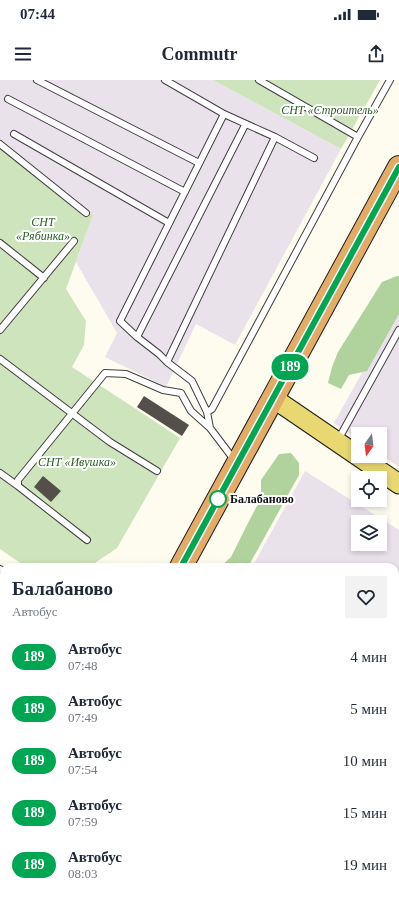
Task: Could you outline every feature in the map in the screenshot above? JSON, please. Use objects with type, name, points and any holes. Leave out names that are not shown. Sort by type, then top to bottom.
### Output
[{"type":"highway","points":[[183,563],[399,167]]},
{"type":"main road","points":[[273,398],[351,451]]},
{"type":"main road","points":[[368,463],[399,484]]},
{"type":"lane","points":[[37,80],[200,163]]},
{"type":"lane","points":[[165,80],[245,125],[275,137],[314,158]]},
{"type":"lane","points":[[259,80],[358,136]]},
{"type":"lane","points":[[207,412],[212,409],[358,136],[390,80]]},
{"type":"lane","points":[[8,99],[185,192]]},
{"type":"lane","points":[[210,428],[207,412],[192,381],[137,337],[120,321],[224,114]]},
{"type":"lane","points":[[137,337],[245,125]]},
{"type":"lane","points":[[14,134],[169,223]]},
{"type":"lane","points":[[167,362],[275,137]]},
{"type":"lane","points":[[0,144],[86,214]]},
{"type":"lane","points":[[0,330],[74,241]]},
{"type":"lane","points":[[0,243],[44,278]]},
{"type":"lane","points":[[337,441],[399,330]]},
{"type":"lane","points":[[0,359],[110,442],[157,471]]},
{"type":"lane","points":[[18,486],[18,480],[105,373],[126,374],[163,390],[181,393],[192,410],[210,428],[237,464]]},
{"type":"lane","points":[[0,473],[87,540]]},
{"type":"shaded area","points":[[0,80],[213,80],[341,149],[235,345],[196,324],[166,387],[105,357],[117,333],[76,262],[93,215],[0,139]]},
{"type":"shaded area","points":[[399,306],[399,467],[387,459],[387,427],[351,427],[351,434],[334,423]]},
{"type":"shaded area","points":[[305,471],[351,500],[351,507],[362,507],[375,515],[351,515],[351,551],[387,551],[387,522],[399,530],[399,563],[254,563]]},
{"type":"green space","name":"СНТ «Строитель»","points":[[213,80],[380,80],[341,149]]},
{"type":"green space","name":"СНТ «Ивушка»","points":[[0,139],[93,215],[66,289],[86,321],[84,345],[72,367],[180,438],[117,548],[95,563],[20,563],[0,549]]},
{"type":"green space","points":[[399,276],[399,314],[367,371],[349,375],[341,389],[328,383],[338,352],[382,282]]},
{"type":"green space","points":[[291,453],[299,463],[299,475],[250,563],[224,563],[231,557],[258,504],[261,492],[261,480],[279,454]]},
{"type":"building","points":[[144,396],[189,425],[182,436],[137,407]]},
{"type":"building","points":[[43,476],[61,491],[51,502],[34,487]]},
{"type":"bus line","name":"189","points":[[183,563],[399,167]]},
{"type":"place","name":"Балабаново","points":[[218,499]]},
{"type":"park label","name":"СНТ «Рябинка»","points":[[43,229]]}]
